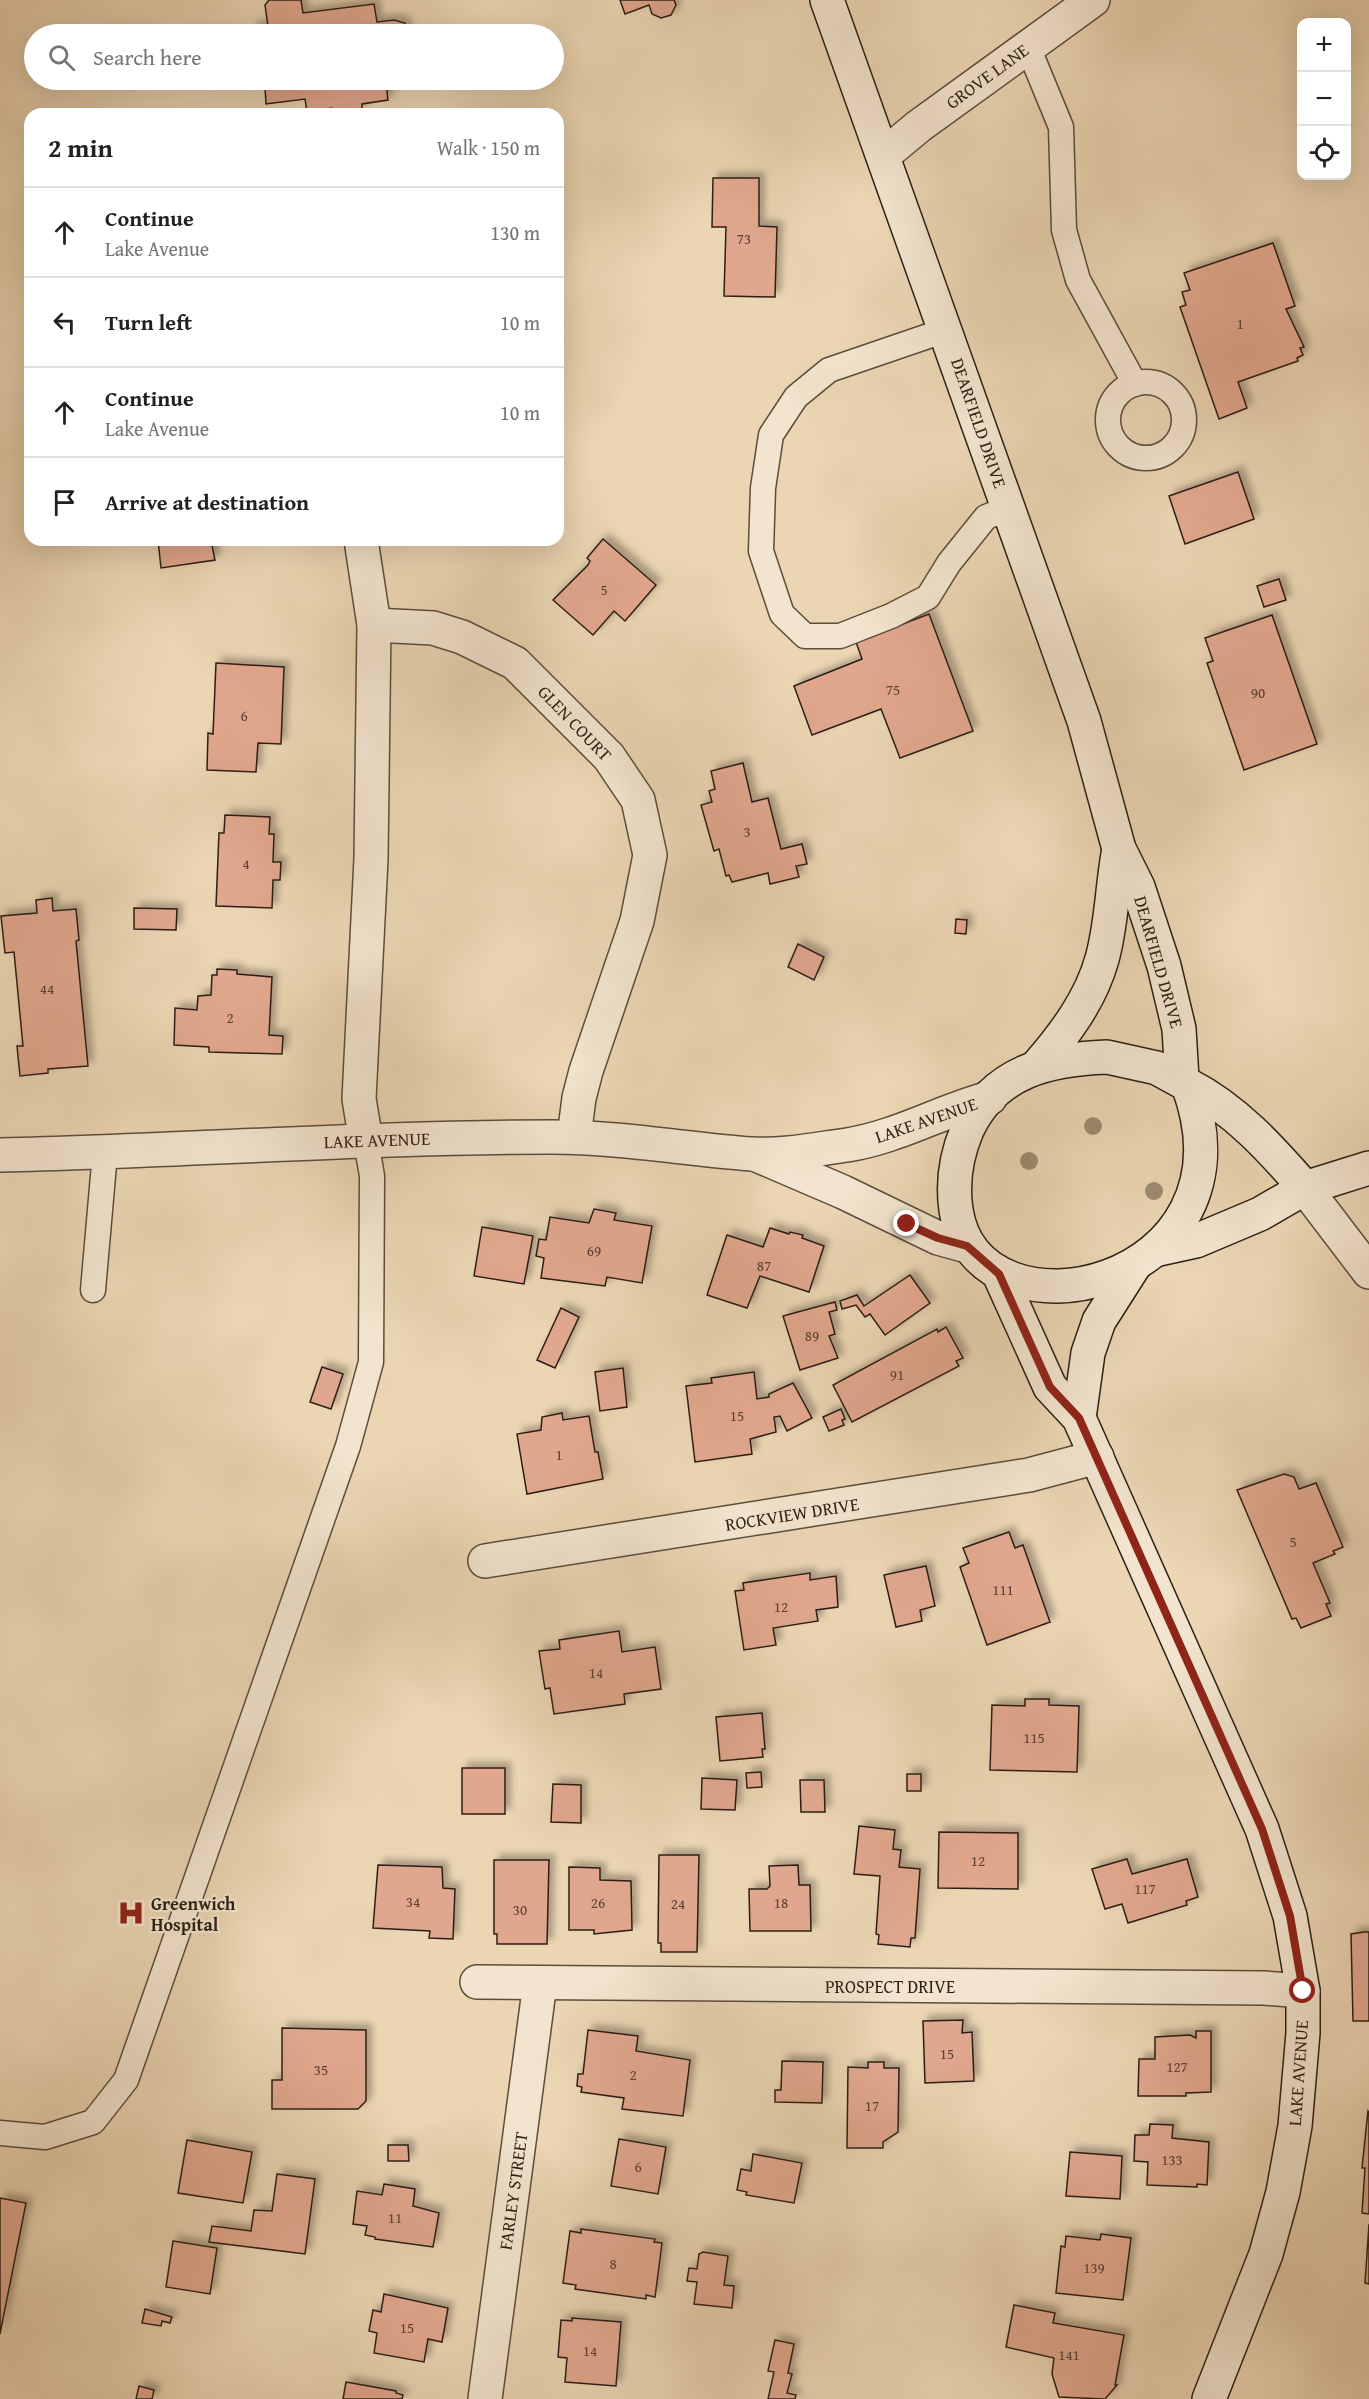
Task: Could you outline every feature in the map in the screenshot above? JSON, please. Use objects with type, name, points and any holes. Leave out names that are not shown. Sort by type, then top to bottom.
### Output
[{"type":"street","name":"DEARFIELD DRIVE","points":[[827,0],[1084,721],[1119,849],[1138,887],[1164,966],[1179,1029],[1185,1082],[1198,1113],[1201,1155],[1197,1183],[1189,1206],[1180,1221],[1145,1258]]},
{"type":"street","name":"GROVE LANE","points":[[884,155],[918,126],[1093,0]]},
{"type":"street","points":[[362,546],[374,625],[371,859],[359,1099],[366,1141]]},
{"type":"street","name":"GLEN COURT","points":[[374,625],[433,628],[462,637],[515,663],[609,757],[638,800],[650,855],[637,921],[586,1071],[579,1098],[574,1137]]},
{"type":"street","name":"DEARFIELD DRIVE","points":[[1038,1065],[1057,1043],[1088,996],[1102,960],[1119,849]]},
{"type":"street","points":[[1369,1168],[1305,1188],[1260,1214],[1196,1241],[1145,1258],[1089,1282],[1067,1285],[1042,1285],[999,1274],[967,1246],[958,1221],[955,1197],[958,1156],[972,1121],[990,1098],[1019,1073],[1038,1065],[1076,1058],[1107,1057],[1149,1066],[1185,1082],[1219,1104],[1269,1147],[1305,1188],[1369,1272]]},
{"type":"street","name":"LAKE AVENUE","points":[[0,1155],[105,1153],[366,1141],[574,1137],[683,1145],[754,1154],[818,1149],[890,1136],[954,1108],[990,1098]]},
{"type":"street","name":"LAKE AVENUE","points":[[754,1154],[843,1192],[927,1234],[967,1246]]},
{"type":"street","points":[[1079,1418],[1088,1353],[1099,1321],[1145,1258]]},
{"type":"street","name":"LAKE AVENUE","points":[[999,1274],[1050,1387],[1079,1418],[1097,1457],[1262,1829],[1290,1916],[1303,1991],[1303,2033],[1295,2127],[1283,2192],[1266,2254],[1209,2399]]},
{"type":"street","name":"ROCKVIEW DRIVE","points":[[485,1561],[1029,1475],[1097,1457]]},
{"type":"street","name":"PROSPECT DRIVE","points":[[477,1982],[1264,1988],[1303,1991]]},
{"type":"street","name":"FARLEY STREET","points":[[485,2399],[540,1983]]},
{"type":"lane","points":[[1028,47],[1061,127],[1064,230],[1078,280],[1135,384]]},
{"type":"lane","points":[[946,330],[829,370],[796,397],[771,435],[763,488],[761,551],[782,614],[805,636],[840,636],[891,616],[928,597],[949,563],[986,517],[1009,508]]},
{"type":"lane","points":[[0,2133],[45,2137],[93,2122],[126,2080],[348,1446],[371,1362],[372,1176],[366,1141]]},
{"type":"lane","points":[[93,1290],[105,1153]]},
{"type":"building","points":[[269,0],[301,0],[303,13],[374,4],[377,22],[394,20],[405,24],[268,24],[265,5]]},
{"type":"building","points":[[620,0],[674,0],[676,5],[671,15],[661,18],[652,14],[649,5],[625,14]]},
{"type":"building","points":[[265,90],[387,90],[388,100],[362,104],[362,108],[306,108],[305,99],[266,104]]},
{"type":"building","points":[[713,178],[759,178],[759,226],[777,227],[775,297],[724,296],[726,227],[712,227]]},
{"type":"building","points":[[1273,243],[1295,306],[1286,309],[1304,347],[1300,348],[1303,355],[1297,358],[1298,361],[1238,382],[1247,408],[1219,419],[1180,307],[1186,305],[1182,292],[1190,290],[1184,273]]},
{"type":"building","points":[[1238,472],[1254,519],[1185,544],[1169,496]]},
{"type":"building","points":[[603,539],[656,585],[625,621],[614,611],[593,635],[553,600],[588,565],[590,561],[587,558]]},
{"type":"building","points":[[159,546],[212,546],[215,560],[161,568]]},
{"type":"building","points":[[1279,579],[1286,600],[1264,607],[1257,586]]},
{"type":"building","points":[[929,614],[973,731],[900,758],[881,709],[812,735],[794,686],[862,659],[856,642]]},
{"type":"building","points":[[1272,615],[1317,744],[1244,770],[1207,663],[1213,661],[1205,638]]},
{"type":"building","points":[[216,663],[284,667],[281,744],[258,743],[256,772],[207,770],[208,733],[213,734]]},
{"type":"building","points":[[743,763],[752,802],[768,798],[781,849],[802,844],[807,864],[796,866],[799,877],[770,884],[768,873],[732,882],[729,875],[726,876],[719,849],[714,851],[701,805],[712,802],[709,791],[715,789],[711,771]]},
{"type":"building","points":[[225,815],[270,817],[269,834],[274,834],[273,862],[281,862],[280,880],[273,880],[272,908],[216,906],[219,833],[224,833]]},
{"type":"building","points":[[52,898],[53,911],[76,909],[79,940],[76,941],[88,1066],[48,1069],[48,1073],[20,1076],[17,1046],[23,1046],[14,952],[5,953],[1,916],[37,913],[36,900]]},
{"type":"building","points":[[134,908],[177,909],[176,930],[134,929]]},
{"type":"building","points":[[956,919],[967,920],[966,934],[955,933]]},
{"type":"building","points":[[798,944],[824,957],[814,980],[788,967]]},
{"type":"building","points":[[217,969],[237,970],[237,974],[272,977],[269,1035],[283,1036],[282,1054],[209,1052],[209,1047],[174,1045],[175,1008],[197,1010],[198,996],[211,995],[212,975],[217,975]]},
{"type":"building","points":[[594,1209],[616,1213],[614,1220],[652,1226],[642,1283],[607,1277],[605,1286],[541,1278],[544,1258],[536,1256],[539,1239],[546,1240],[550,1217],[589,1223]]},
{"type":"building","points":[[482,1227],[533,1236],[524,1284],[474,1276]]},
{"type":"building","points":[[770,1228],[789,1234],[790,1232],[803,1235],[802,1238],[824,1246],[809,1292],[760,1276],[747,1308],[707,1295],[727,1235],[763,1247]]},
{"type":"building","points":[[910,1275],[930,1303],[885,1335],[870,1314],[865,1317],[856,1305],[842,1309],[840,1301],[857,1295],[864,1306]]},
{"type":"building","points":[[835,1302],[837,1310],[829,1312],[835,1334],[829,1336],[838,1358],[800,1370],[783,1316]]},
{"type":"building","points":[[561,1308],[579,1317],[555,1368],[537,1360]]},
{"type":"building","points":[[946,1327],[963,1358],[956,1361],[959,1366],[852,1422],[833,1385],[937,1329],[938,1332]]},
{"type":"building","points":[[322,1367],[343,1374],[331,1409],[310,1402]]},
{"type":"building","points":[[623,1368],[627,1407],[600,1411],[595,1372]]},
{"type":"building","points":[[754,1372],[757,1399],[769,1397],[769,1394],[793,1383],[812,1418],[787,1431],[780,1416],[774,1417],[776,1432],[750,1439],[752,1454],[695,1462],[686,1386],[712,1383],[711,1378]]},
{"type":"building","points":[[841,1409],[845,1419],[842,1420],[844,1425],[829,1431],[823,1417]]},
{"type":"building","points":[[562,1413],[563,1420],[589,1416],[595,1452],[598,1452],[603,1479],[527,1494],[517,1434],[541,1430],[542,1417]]},
{"type":"building","points":[[1284,1474],[1294,1477],[1299,1489],[1316,1483],[1343,1547],[1333,1551],[1335,1554],[1313,1563],[1330,1603],[1326,1604],[1331,1616],[1301,1628],[1296,1618],[1292,1619],[1237,1490]]},
{"type":"building","points":[[1009,1532],[1015,1548],[1023,1545],[1050,1622],[987,1645],[960,1567],[969,1563],[963,1548]]},
{"type":"building","points":[[926,1566],[935,1606],[920,1610],[922,1621],[896,1627],[884,1575]]},
{"type":"building","points":[[810,1573],[810,1580],[836,1576],[838,1607],[816,1610],[818,1621],[773,1628],[776,1645],[744,1650],[735,1591],[744,1590],[743,1583]]},
{"type":"building","points":[[619,1631],[622,1652],[655,1647],[661,1689],[624,1694],[625,1704],[554,1714],[550,1688],[545,1689],[539,1651],[560,1649],[559,1640]]},
{"type":"building","points":[[1025,1699],[1049,1699],[1049,1705],[1079,1706],[1077,1772],[990,1770],[992,1705],[1025,1706]]},
{"type":"building","points":[[762,1713],[765,1749],[762,1749],[763,1757],[720,1761],[716,1717]]},
{"type":"building","points":[[462,1768],[505,1768],[505,1814],[462,1814]]},
{"type":"building","points":[[761,1772],[762,1787],[747,1788],[746,1773]]},
{"type":"building","points":[[907,1774],[921,1774],[921,1791],[907,1791]]},
{"type":"building","points":[[702,1778],[737,1780],[735,1810],[701,1809]]},
{"type":"building","points":[[800,1780],[824,1780],[825,1812],[801,1812]]},
{"type":"building","points":[[553,1784],[581,1785],[581,1823],[551,1822]]},
{"type":"building","points":[[859,1826],[895,1830],[893,1849],[901,1850],[899,1867],[920,1869],[915,1938],[911,1938],[910,1947],[878,1944],[879,1935],[876,1934],[880,1876],[854,1874]]},
{"type":"building","points":[[939,1832],[1018,1833],[1018,1889],[938,1888]]},
{"type":"building","points":[[659,1855],[699,1855],[697,1952],[661,1952],[661,1943],[658,1943]]},
{"type":"building","points":[[1127,1859],[1132,1874],[1187,1859],[1198,1897],[1186,1901],[1187,1905],[1128,1923],[1122,1904],[1105,1909],[1092,1869]]},
{"type":"building","points":[[494,1860],[549,1860],[547,1944],[497,1944],[497,1934],[494,1934]]},
{"type":"building","points":[[378,1865],[442,1867],[443,1888],[455,1889],[453,1939],[429,1938],[430,1931],[373,1928]]},
{"type":"building","points":[[798,1865],[799,1885],[810,1885],[811,1931],[750,1931],[749,1889],[767,1889],[770,1886],[769,1866]]},
{"type":"building","points":[[569,1867],[600,1868],[600,1880],[631,1881],[632,1930],[594,1934],[594,1930],[569,1930]]},
{"type":"building","points":[[1369,1932],[1369,2021],[1353,2021],[1351,1934]]},
{"type":"building","points":[[963,2020],[962,2033],[972,2032],[974,2081],[925,2083],[923,2021]]},
{"type":"building","points":[[282,2028],[366,2030],[366,2101],[358,2109],[272,2109],[272,2080],[282,2080]]},
{"type":"building","points":[[588,2030],[638,2036],[636,2051],[690,2060],[683,2116],[622,2109],[624,2098],[581,2092],[582,2087],[577,2086],[578,2074],[583,2074]]},
{"type":"building","points":[[1196,2031],[1211,2031],[1211,2092],[1186,2093],[1186,2096],[1138,2096],[1139,2059],[1155,2059],[1155,2037],[1190,2035],[1196,2038]]},
{"type":"building","points":[[782,2061],[823,2062],[822,2103],[775,2102],[775,2090],[781,2090]]},
{"type":"building","points":[[868,2062],[884,2062],[884,2068],[899,2068],[898,2132],[883,2142],[883,2148],[847,2148],[848,2067],[868,2068]]},
{"type":"building","points":[[1368,2111],[1369,2214],[1362,2213],[1365,2168],[1362,2168]]},
{"type":"building","points":[[1150,2124],[1173,2125],[1172,2138],[1209,2142],[1207,2185],[1197,2184],[1197,2187],[1147,2185],[1148,2162],[1134,2161],[1135,2135],[1149,2135]]},
{"type":"building","points":[[619,2139],[666,2147],[658,2194],[611,2186]]},
{"type":"building","points":[[187,2140],[252,2152],[243,2203],[178,2193]]},
{"type":"building","points":[[388,2145],[408,2145],[409,2161],[388,2161]]},
{"type":"building","points":[[1070,2152],[1122,2156],[1120,2199],[1066,2196]]},
{"type":"building","points":[[753,2154],[802,2163],[794,2203],[746,2195],[747,2192],[737,2190],[741,2169],[751,2171]]},
{"type":"building","points":[[277,2174],[315,2179],[305,2254],[209,2242],[212,2226],[251,2231],[254,2210],[272,2211]]},
{"type":"building","points":[[384,2184],[415,2189],[413,2206],[439,2213],[433,2247],[375,2239],[375,2237],[365,2235],[367,2226],[353,2224],[357,2191],[382,2195]]},
{"type":"building","points":[[0,2198],[26,2203],[0,2334]]},
{"type":"building","points":[[1369,2224],[1369,2284],[1365,2283]]},
{"type":"building","points":[[581,2229],[655,2239],[654,2242],[662,2243],[655,2297],[646,2295],[646,2299],[575,2289],[576,2285],[563,2283],[570,2231],[581,2233]]},
{"type":"building","points":[[1101,2234],[1131,2238],[1123,2300],[1056,2293],[1061,2246],[1065,2247],[1066,2236],[1100,2240]]},
{"type":"building","points":[[173,2241],[217,2248],[210,2294],[166,2287]]},
{"type":"building","points":[[703,2252],[728,2256],[724,2285],[734,2286],[732,2308],[694,2304],[697,2282],[687,2281],[689,2268],[697,2269],[699,2254]]},
{"type":"building","points":[[384,2294],[448,2308],[442,2342],[428,2339],[424,2362],[374,2353],[377,2333],[369,2331],[373,2310],[381,2312]]},
{"type":"building","points":[[1014,2305],[1055,2313],[1053,2323],[1124,2335],[1115,2385],[1117,2385],[1105,2399],[1059,2397],[1052,2374],[1054,2358],[1006,2347]]},
{"type":"building","points":[[145,2309],[172,2317],[170,2323],[162,2321],[161,2326],[142,2323]]},
{"type":"building","points":[[572,2318],[621,2322],[616,2386],[565,2382],[567,2358],[558,2357],[561,2320],[572,2321]]},
{"type":"building","points":[[775,2340],[794,2344],[788,2373],[792,2374],[787,2393],[796,2395],[795,2399],[768,2399],[774,2372],[768,2371]]},
{"type":"building","points":[[346,2382],[396,2391],[403,2395],[402,2399],[343,2399]]},
{"type":"building","points":[[139,2386],[154,2390],[152,2399],[136,2399]]},
{"type":"place","name":"Greenwich Hospital","points":[[131,1913]]},
{"type":"route","points":[[907,1224],[938,1238],[967,1246],[999,1274],[1006,1294],[1050,1387],[1079,1418],[1262,1829],[1290,1916],[1303,1991]]}]
